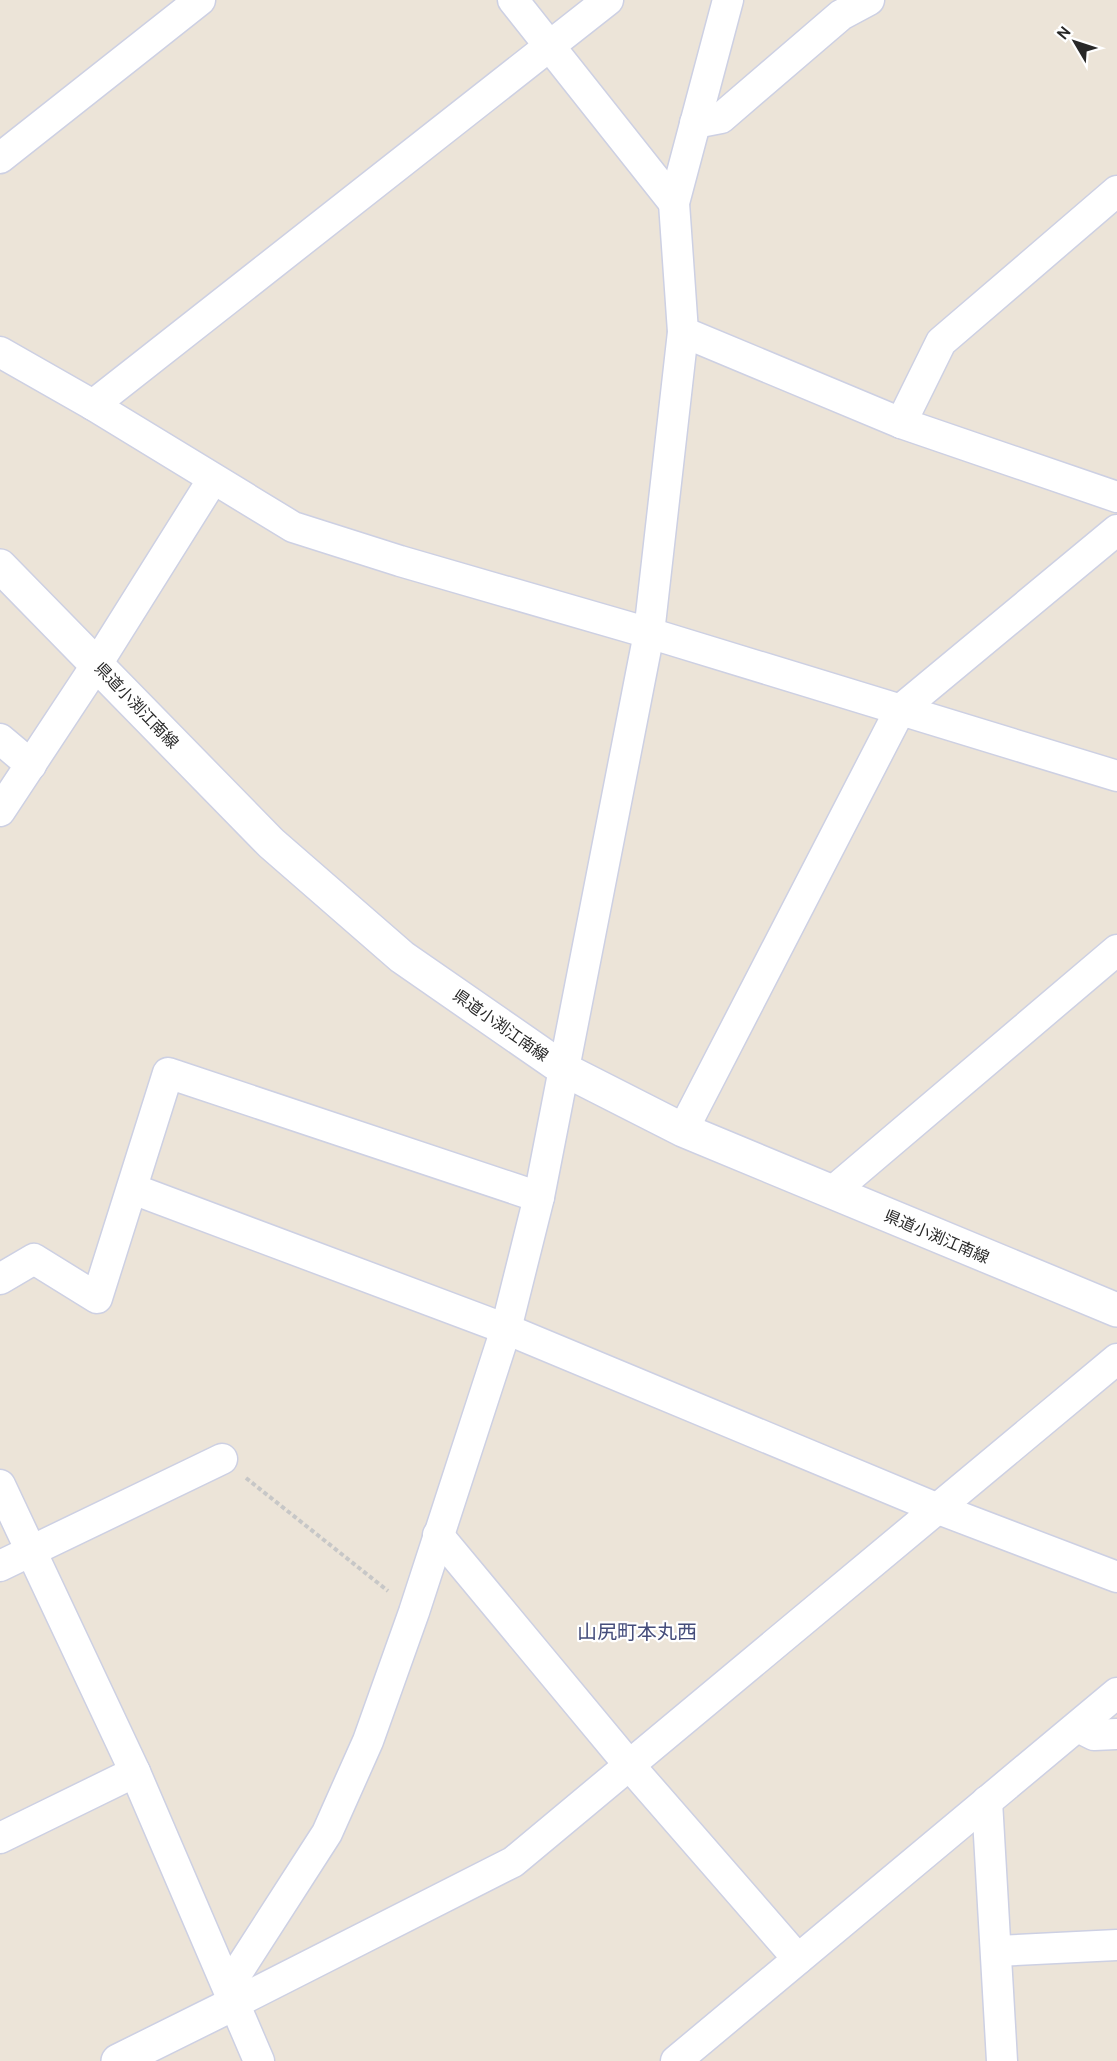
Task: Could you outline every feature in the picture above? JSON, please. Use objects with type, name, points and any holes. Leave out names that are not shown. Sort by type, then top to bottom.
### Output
[{"type":"main road","name":"県道小渕江南線","points":[[0,566],[271,843],[402,957],[565,1070],[683,1130],[1117,1311]]},
{"type":"main road","points":[[118,2061],[231,1995]]},
{"type":"street","points":[[0,158],[200,0]]},
{"type":"street","points":[[513,0],[674,203]]},
{"type":"street","points":[[93,405],[608,0]]},
{"type":"street","points":[[231,1995],[327,1833],[368,1740],[414,1612],[506,1329],[539,1197],[649,633],[683,332],[674,203],[728,0]]},
{"type":"street","points":[[695,123],[721,118],[841,15],[869,0]]},
{"type":"street","points":[[901,423],[941,342],[1117,191]]},
{"type":"street","points":[[683,332],[901,423],[1117,497]]},
{"type":"street","points":[[0,352],[93,405],[293,527],[399,561],[649,633],[1117,776]]},
{"type":"street","points":[[0,811],[97,664],[213,479]]},
{"type":"street","points":[[683,1130],[900,710],[1117,530]]},
{"type":"street","points":[[0,740],[31,765]]},
{"type":"street","points":[[832,1192],[1117,950]]},
{"type":"street","points":[[0,1279],[34,1259],[97,1298],[168,1073],[539,1197]]},
{"type":"street","points":[[133,1189],[506,1329],[936,1508],[1117,1577]]},
{"type":"street","points":[[231,1995],[513,1862],[1117,1359]]},
{"type":"street","points":[[0,1566],[222,1459]]},
{"type":"street","points":[[0,1485],[135,1772],[259,2061]]},
{"type":"street","points":[[438,1535],[630,1766],[798,1959]]},
{"type":"street","points":[[676,2061],[1117,1693]]},
{"type":"street","points":[[1078,1727],[1094,1735],[1117,1734]]},
{"type":"street","points":[[0,1838],[135,1772]]},
{"type":"street","points":[[987,1801],[1002,2061]]},
{"type":"street","points":[[997,1950],[1117,1944]]},
{"type":"path","points":[[222,1459],[414,1612]]},
{"type":"district","name":"山尻町本丸西","points":[[637,1632]]}]
